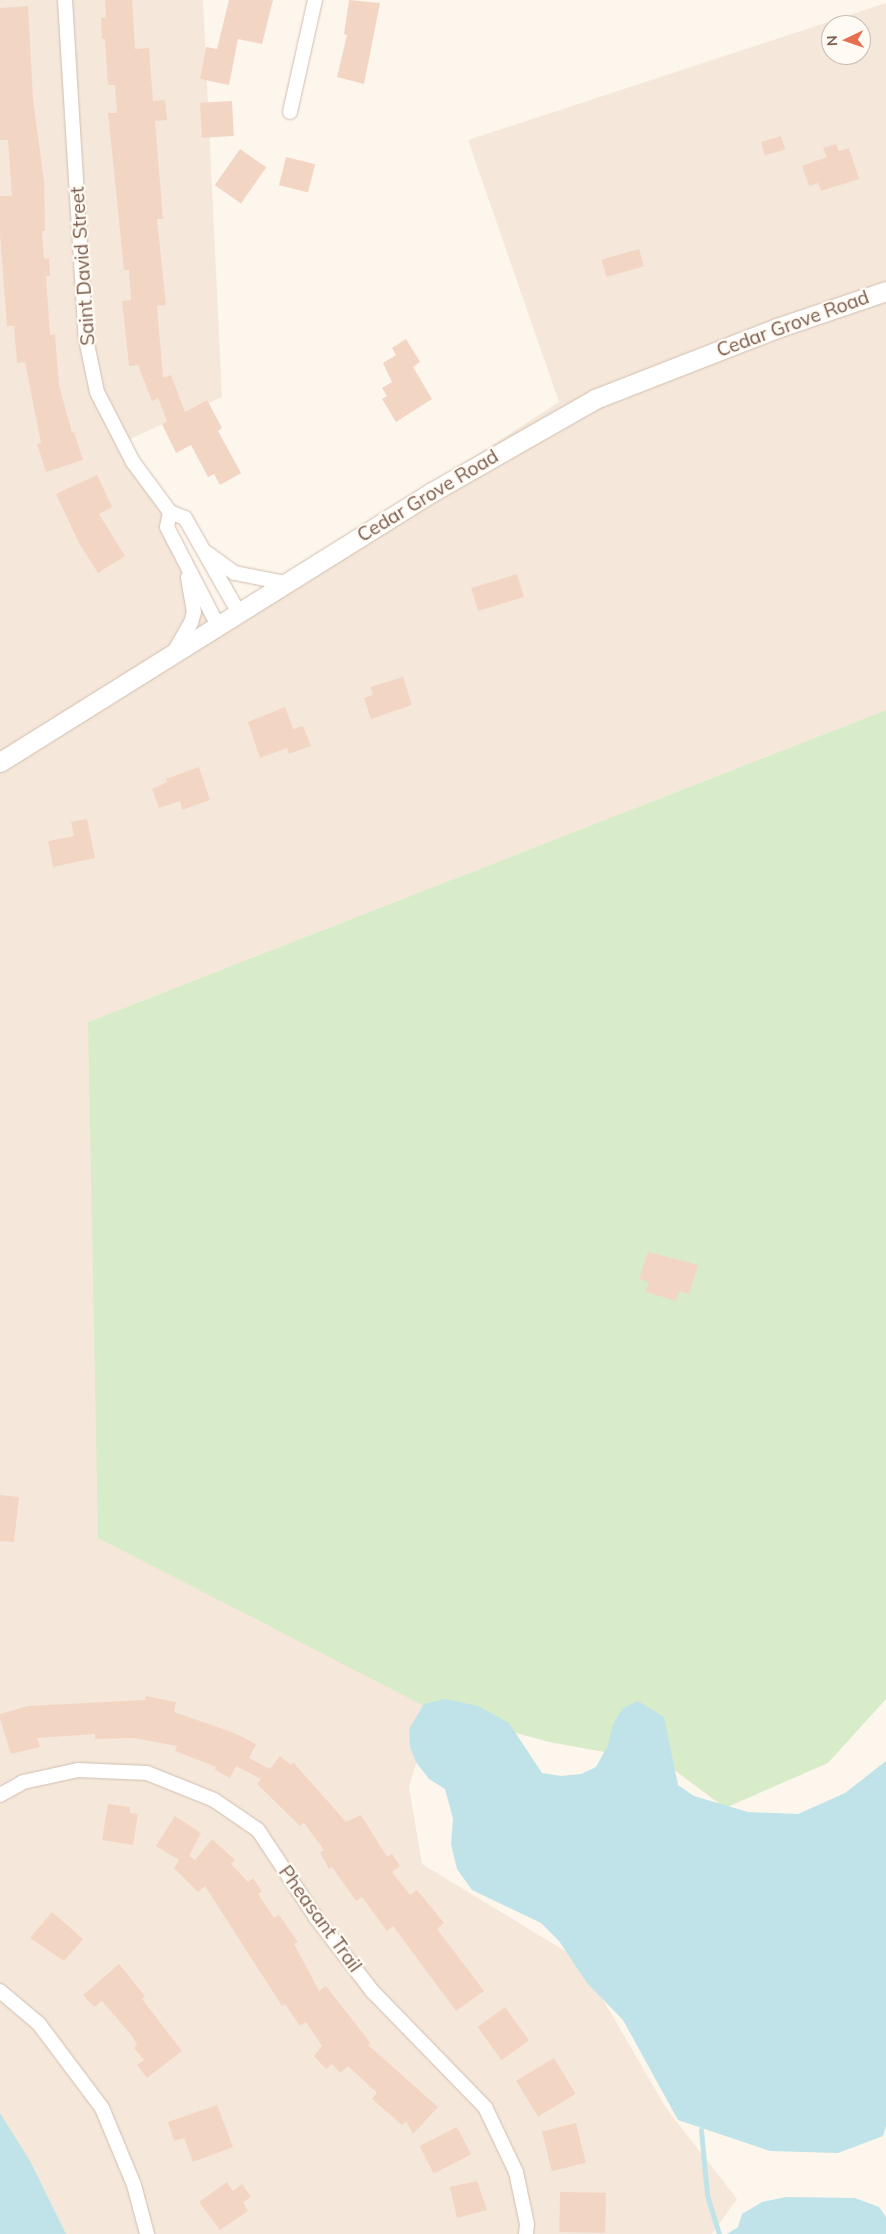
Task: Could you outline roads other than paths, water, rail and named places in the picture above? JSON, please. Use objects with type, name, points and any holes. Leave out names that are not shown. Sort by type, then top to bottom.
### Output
[{"type":"main road","name":"Cedar Grove Road","points":[[0,762],[432,492],[595,399],[777,328],[886,291]]},
{"type":"street","name":"Saint David Street","points":[[65,0],[86,339],[98,392],[133,462],[170,512],[186,518],[239,613]]},
{"type":"street","points":[[290,112],[314,0]]},
{"type":"street","points":[[170,512],[167,528],[218,626]]},
{"type":"street","points":[[204,551],[235,573],[286,583]]},
{"type":"street","points":[[173,654],[191,624],[194,612],[184,561]]},
{"type":"street","name":"Pheasant Trail","points":[[0,1795],[23,1782],[78,1770],[148,1772],[214,1800],[258,1830],[317,1919],[372,1991],[485,2107],[516,2172],[527,2224],[526,2234]]},
{"type":"street","points":[[0,1991],[39,2024],[102,2108],[134,2185],[147,2234]]},
{"type":"water","points":[[445,1699],[478,1706],[509,1723],[542,1773],[561,1776],[581,1774],[596,1767],[608,1745],[613,1724],[623,1708],[638,1701],[664,1717],[678,1785],[694,1796],[748,1812],[798,1814],[845,1793],[886,1761],[886,2126],[883,2136],[838,2153],[770,2151],[678,2120],[623,2020],[587,1983],[559,1941],[541,1923],[472,1890],[457,1869],[451,1844],[453,1819],[445,1789],[429,1779],[416,1762],[410,1747],[409,1729],[424,1704]]},
{"type":"water","points":[[0,2113],[30,2161],[66,2234],[0,2234]]},
{"type":"water","points":[[786,2197],[855,2198],[879,2207],[886,2217],[886,2234],[727,2234],[738,2227],[742,2214],[762,2202]]},
{"type":"waterway","points":[[701,2130],[707,2195],[719,2234]]}]
